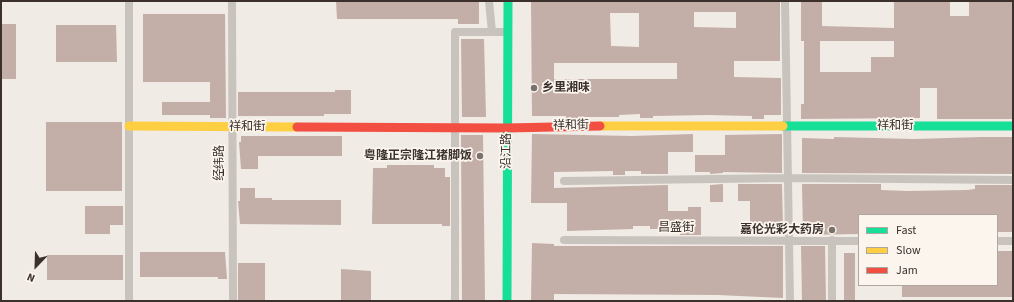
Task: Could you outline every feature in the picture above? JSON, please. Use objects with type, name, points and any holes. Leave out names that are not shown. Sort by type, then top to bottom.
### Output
[{"type":"street","points":[[128,1],[128,301]]},
{"type":"street","name":"经纬路","points":[[232,1],[231,126],[233,301]]},
{"type":"street","points":[[489,1],[492,32]]},
{"type":"street","name":"沿江路","points":[[507,301],[508,1]]},
{"type":"street","points":[[785,1],[790,301]]},
{"type":"street","points":[[455,301],[455,32],[508,32]]},
{"type":"street","name":"祥和街","points":[[129,126],[456,128],[562,126],[1013,126]]},
{"type":"street","points":[[564,181],[788,178],[1013,180]]},
{"type":"street","name":"昌盛街","points":[[564,240],[858,241]]},
{"type":"street","points":[[832,240],[832,301]]},
{"type":"street","points":[[998,241],[1013,241]]},
{"type":"building","points":[[336,1],[479,1],[479,24],[458,24],[458,19],[337,19]]},
{"type":"building","points":[[531,1],[780,1],[780,61],[734,61],[734,77],[781,78],[781,115],[764,115],[764,119],[752,119],[752,116],[707,115],[653,116],[653,118],[640,118],[640,114],[619,115],[619,117],[581,117],[581,119],[566,119],[566,116],[532,116]],"holes":[[[694,12],[736,12],[736,28],[694,27]],[[610,13],[639,13],[639,47],[611,46]],[[554,63],[677,63],[677,79],[554,79]]]},
{"type":"building","points":[[801,1],[822,1],[822,26],[894,28],[894,1],[950,1],[950,16],[969,16],[969,1],[1013,1],[1013,119],[937,119],[937,88],[920,88],[920,118],[801,119],[801,104],[804,104],[804,41],[801,41]],"holes":[[[820,41],[894,41],[894,57],[871,57],[871,72],[820,72]]]},
{"type":"building","points":[[143,14],[225,14],[226,118],[210,118],[210,115],[162,115],[162,102],[210,102],[210,82],[143,82]]},
{"type":"building","points":[[1,24],[16,24],[16,79],[1,79]]},
{"type":"building","points":[[56,25],[116,25],[117,62],[56,62]]},
{"type":"building","points":[[461,39],[484,39],[486,117],[462,117]]},
{"type":"building","points":[[335,90],[351,90],[351,114],[324,114],[324,116],[238,116],[238,92],[335,92]]},
{"type":"building","points":[[46,122],[122,122],[122,191],[46,191]]},
{"type":"building","points":[[532,134],[632,136],[693,134],[693,152],[668,152],[668,174],[641,174],[641,171],[625,171],[625,175],[613,175],[613,171],[554,172],[554,188],[668,185],[668,211],[688,211],[688,207],[701,207],[701,235],[680,235],[680,229],[650,229],[650,226],[633,226],[633,229],[567,231],[567,203],[531,203]]},
{"type":"building","points":[[782,134],[782,173],[723,172],[710,174],[710,172],[695,172],[695,155],[725,155],[725,135]]},
{"type":"building","points":[[461,135],[483,135],[485,301],[462,301]]},
{"type":"building","points":[[241,136],[342,136],[342,156],[258,156],[258,169],[241,169],[239,142],[241,142]]},
{"type":"building","points":[[834,137],[914,139],[1013,137],[1013,174],[802,173],[802,138],[834,139]]},
{"type":"building","points":[[387,165],[434,165],[434,168],[445,168],[445,177],[450,177],[450,226],[442,226],[442,224],[372,224],[373,168],[387,168]]},
{"type":"building","points":[[723,184],[723,202],[710,202],[710,185]]},
{"type":"building","points":[[738,184],[782,184],[783,228],[750,229],[750,201],[738,201]]},
{"type":"building","points":[[802,184],[881,184],[881,190],[907,191],[967,190],[975,189],[975,185],[1013,185],[1013,232],[998,232],[998,214],[858,214],[858,234],[803,235]]},
{"type":"building","points":[[240,188],[255,188],[255,198],[272,198],[272,200],[341,200],[341,225],[240,224],[238,201],[240,201]]},
{"type":"building","points":[[85,206],[123,206],[123,225],[110,225],[110,234],[85,234]]},
{"type":"building","points":[[532,243],[554,244],[554,246],[783,246],[783,298],[718,295],[554,294],[554,301],[531,301]]},
{"type":"building","points":[[801,246],[825,246],[826,301],[802,301]]},
{"type":"building","points":[[998,251],[1013,251],[1013,297],[902,297],[902,286],[998,286]]},
{"type":"building","points":[[140,252],[225,252],[227,279],[218,279],[218,277],[140,277]]},
{"type":"building","points":[[844,253],[855,253],[855,301],[844,301]]},
{"type":"building","points":[[47,255],[123,255],[123,280],[47,280]]},
{"type":"building","points":[[238,263],[265,263],[265,301],[238,301]]},
{"type":"building","points":[[341,269],[371,271],[371,301],[341,301]]},
{"type":"traffic: fast","points":[[507,301],[508,1]]},
{"type":"traffic: fast","points":[[783,126],[1013,126]]},
{"type":"traffic: slow","points":[[129,126],[297,127]]},
{"type":"traffic: slow","points":[[600,126],[783,126]]},
{"type":"traffic: jam","points":[[297,127],[507,128],[600,126]]},
{"type":"place","name":"乡里湘味","points":[[534,88]]},
{"type":"place","name":"粤隆正宗隆江猪脚饭","points":[[480,156]]},
{"type":"place","name":"嘉伦光彩大药房","points":[[832,230]]}]
